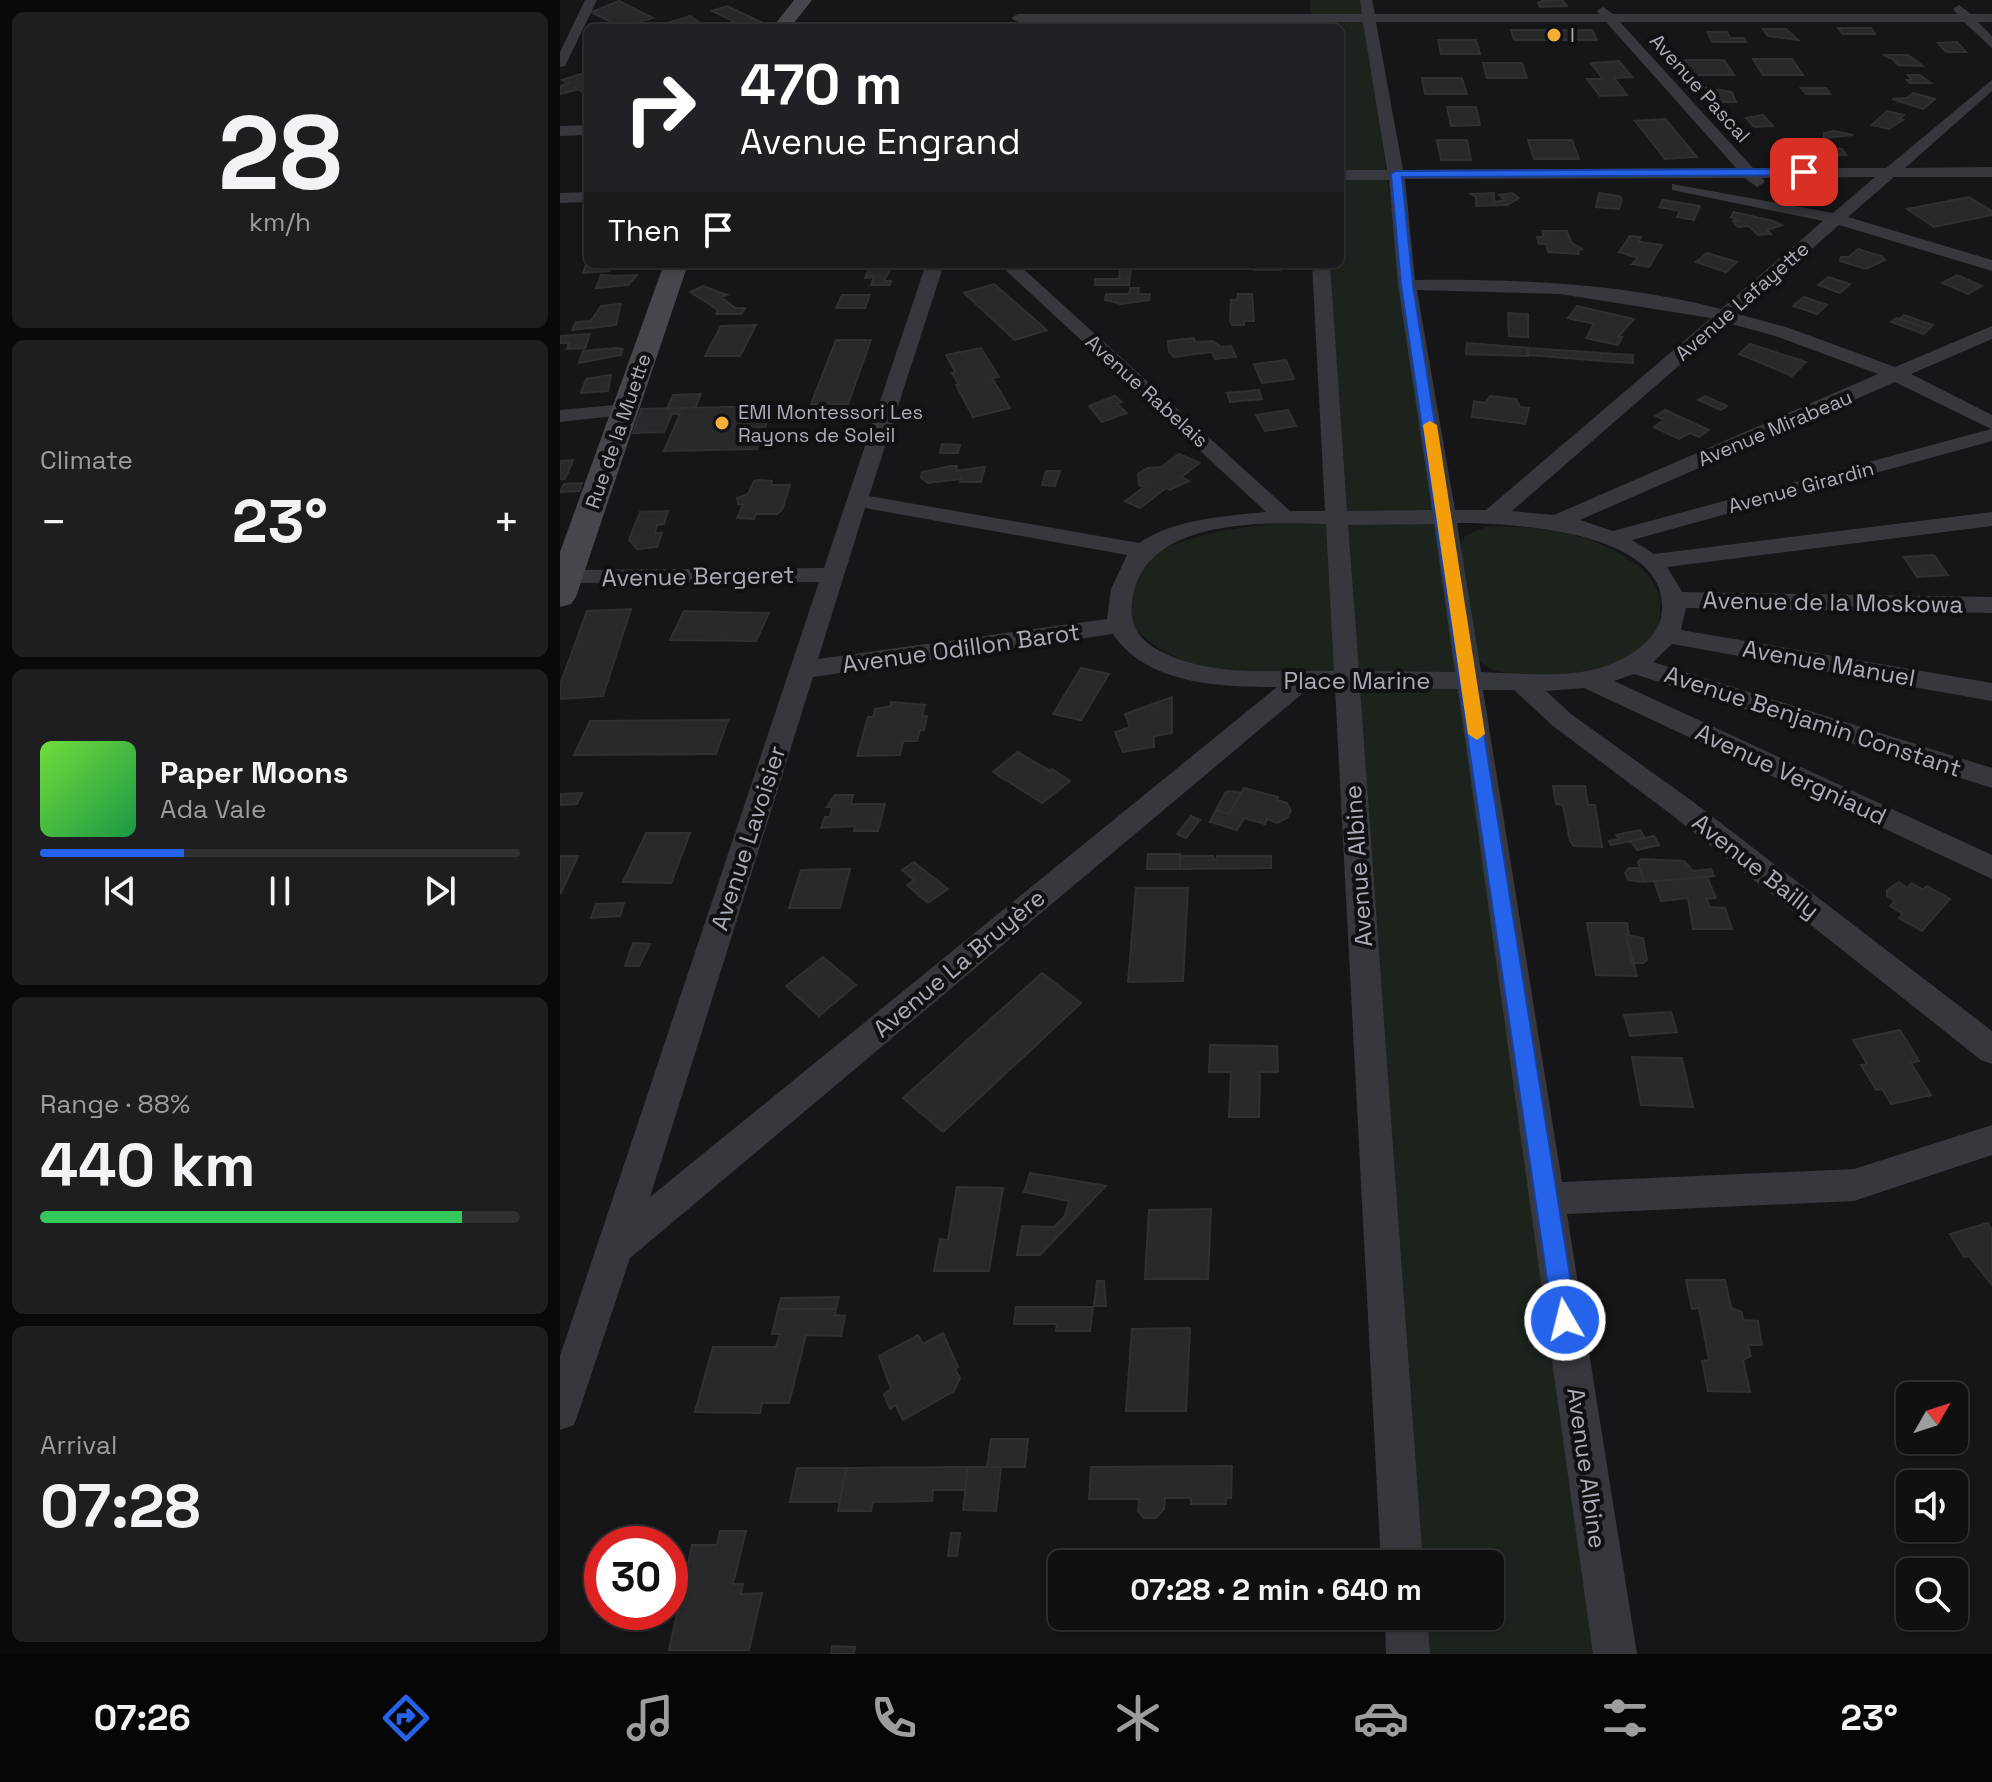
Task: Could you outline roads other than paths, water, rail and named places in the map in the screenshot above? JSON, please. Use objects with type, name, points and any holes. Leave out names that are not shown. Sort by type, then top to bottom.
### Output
[{"type":"street","points":[[560,63],[575,38],[591,0]]},
{"type":"street","points":[[784,24],[803,0]]},
{"type":"street","points":[[1016,23],[1034,0]]},
{"type":"street","points":[[1305,0],[1306,24]]},
{"type":"street","name":"Avenue Pascal","points":[[1593,0],[1775,204]]},
{"type":"street","points":[[1951,0],[1992,44]]},
{"type":"street","points":[[1823,2],[1971,22],[1992,29]]},
{"type":"street","points":[[1016,23],[1306,24],[1368,10],[1609,18],[1926,18]]},
{"type":"street","name":"Avenue Albine","points":[[1368,10],[1396,174],[1407,285],[1470,681],[1615,1654]]},
{"type":"street","points":[[1971,22],[1992,18]]},
{"type":"street","name":"Avenue Lafayette","points":[[1491,518],[1992,84]]},
{"type":"street","points":[[560,131],[584,130]]},
{"type":"street","points":[[1344,175],[1992,172]]},
{"type":"street","points":[[1586,175],[1775,204],[1992,266]]},
{"type":"street","points":[[560,198],[584,197]]},
{"type":"street","name":"Rue de la Muette","points":[[563,587],[675,268]]},
{"type":"street","name":"Avenue Lavoisier","points":[[560,1411],[618,1246],[830,575],[934,268]]},
{"type":"street","name":"Avenue Rabelais","points":[[1012,268],[1285,518]]},
{"type":"street","name":"Avenue Albine","points":[[1321,268],[1401,1550]]},
{"type":"street","points":[[1407,285],[1515,284],[1580,288],[1727,314],[1826,345],[1897,374],[1992,423]]},
{"type":"street","name":"Avenue Mirabeau","points":[[1557,522],[1992,332]]},
{"type":"street","points":[[560,416],[625,410]]},
{"type":"street","name":"Avenue Girardin","points":[[1609,539],[1992,435]]},
{"type":"street","points":[[855,500],[1143,551]]},
{"type":"street","points":[[1121,625],[1117,605],[1127,574],[1143,551],[1166,538],[1215,524],[1285,518],[1491,518],[1557,522],[1609,539],[1648,562],[1665,580],[1674,600],[1674,617],[1666,635]]},
{"type":"street","points":[[1648,562],[1992,519]]},
{"type":"street","name":"Avenue Bergeret","points":[[563,587],[830,575]]},
{"type":"street","name":"Avenue de la Moskowa","points":[[1674,600],[1992,605]]},
{"type":"street","name":"Place Marine","points":[[1121,625],[1129,640],[1150,658],[1183,670],[1225,678],[1301,681],[1589,680],[1635,665],[1666,635]]},
{"type":"street","name":"Avenue Odillon Barot","points":[[802,670],[1121,625]]},
{"type":"street","name":"Avenue Manuel","points":[[1666,635],[1992,692]]},
{"type":"street","name":"Avenue Benjamin Constant","points":[[1635,665],[1992,778]]},
{"type":"street","name":"Avenue Vergniaud","points":[[1589,680],[1992,868]]},
{"type":"street","name":"Avenue La Bruyère","points":[[618,1246],[1301,681]]},
{"type":"street","name":"Avenue Bailly","points":[[1521,682],[1562,720],[1682,808],[1992,1050]]},
{"type":"street","points":[[1547,1199],[1854,1185],[1992,1140]]},
{"type":"street","points":[[1407,1630],[1408,1654]]},
{"type":"place","name":"I","points":[[1554,35]]},
{"type":"place","name":"EMI Montessori Les Rayons de Soleil","points":[[722,423]]}]
